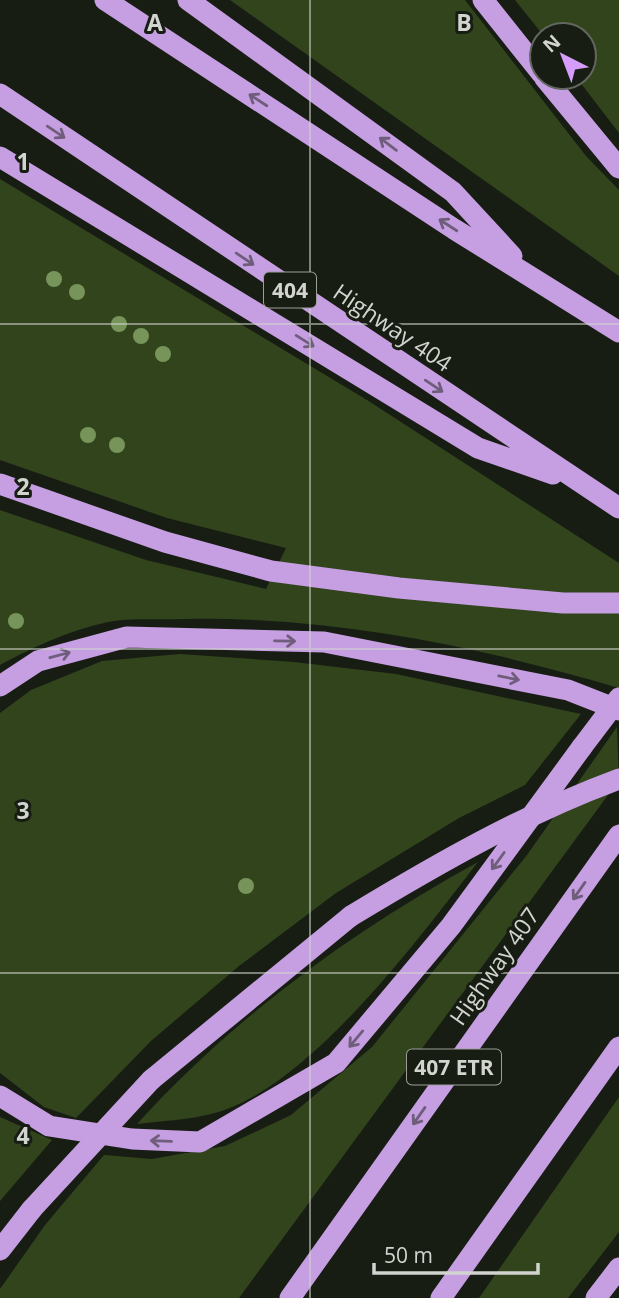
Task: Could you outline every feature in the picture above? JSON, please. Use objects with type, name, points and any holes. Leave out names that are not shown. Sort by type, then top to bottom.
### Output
[{"type":"highway","points":[[106,0],[454,229],[528,272],[619,332]]},
{"type":"highway","points":[[188,0],[453,192],[528,272]]},
{"type":"highway","points":[[483,0],[528,57]]},
{"type":"highway","points":[[555,91],[619,168]]},
{"type":"highway","name":"Highway 404","points":[[0,94],[619,508]]},
{"type":"highway","points":[[0,157],[478,448],[582,483]]},
{"type":"highway","points":[[0,484],[165,542],[271,571],[508,598],[563,603],[619,603]]},
{"type":"highway","points":[[0,686],[38,661],[127,637],[324,642],[568,690],[619,710]]},
{"type":"highway","points":[[0,1096],[49,1126],[132,1139],[200,1142],[336,1063],[451,926],[619,698]]},
{"type":"highway","points":[[0,1250],[32,1209],[151,1080],[351,916],[456,853],[576,795],[619,779]]},
{"type":"highway","name":"Highway 407","points":[[290,1298],[619,835]]},
{"type":"highway","points":[[441,1298],[619,1047]]},
{"type":"highway","points":[[596,1298],[619,1268]]},
{"type":"green space","points":[[230,0],[465,0],[528,81],[528,91],[536,91],[586,156],[619,190],[619,276]]},
{"type":"green space","points":[[515,0],[619,0],[619,133],[587,91],[598,91],[598,21],[532,21]]},
{"type":"green space","points":[[0,179],[367,400],[619,563],[619,688],[512,659],[404,637],[349,628],[239,619],[114,621],[56,638],[0,665],[0,510],[146,560],[266,589],[286,548],[167,518],[0,460]]},
{"type":"green space","points":[[180,654],[294,662],[396,674],[581,714],[525,785],[459,818],[336,893],[239,966],[151,1041],[76,1118],[44,1107],[0,1073],[0,713],[31,690],[102,661]]},
{"type":"green space","points":[[617,727],[619,780],[239,1298],[0,1298],[0,1289],[45,1225],[104,1155],[152,1159],[225,1146],[291,1115],[372,1047],[527,855]]},
{"type":"green space","points":[[478,862],[393,969],[358,1008],[285,1076],[248,1100],[211,1114],[137,1124],[213,1048],[296,979],[385,917]]},
{"type":"green space","points":[[619,1097],[619,1232],[568,1298],[479,1298]]},
{"type":"green space","points":[[0,1117],[52,1140],[0,1201]]}]
